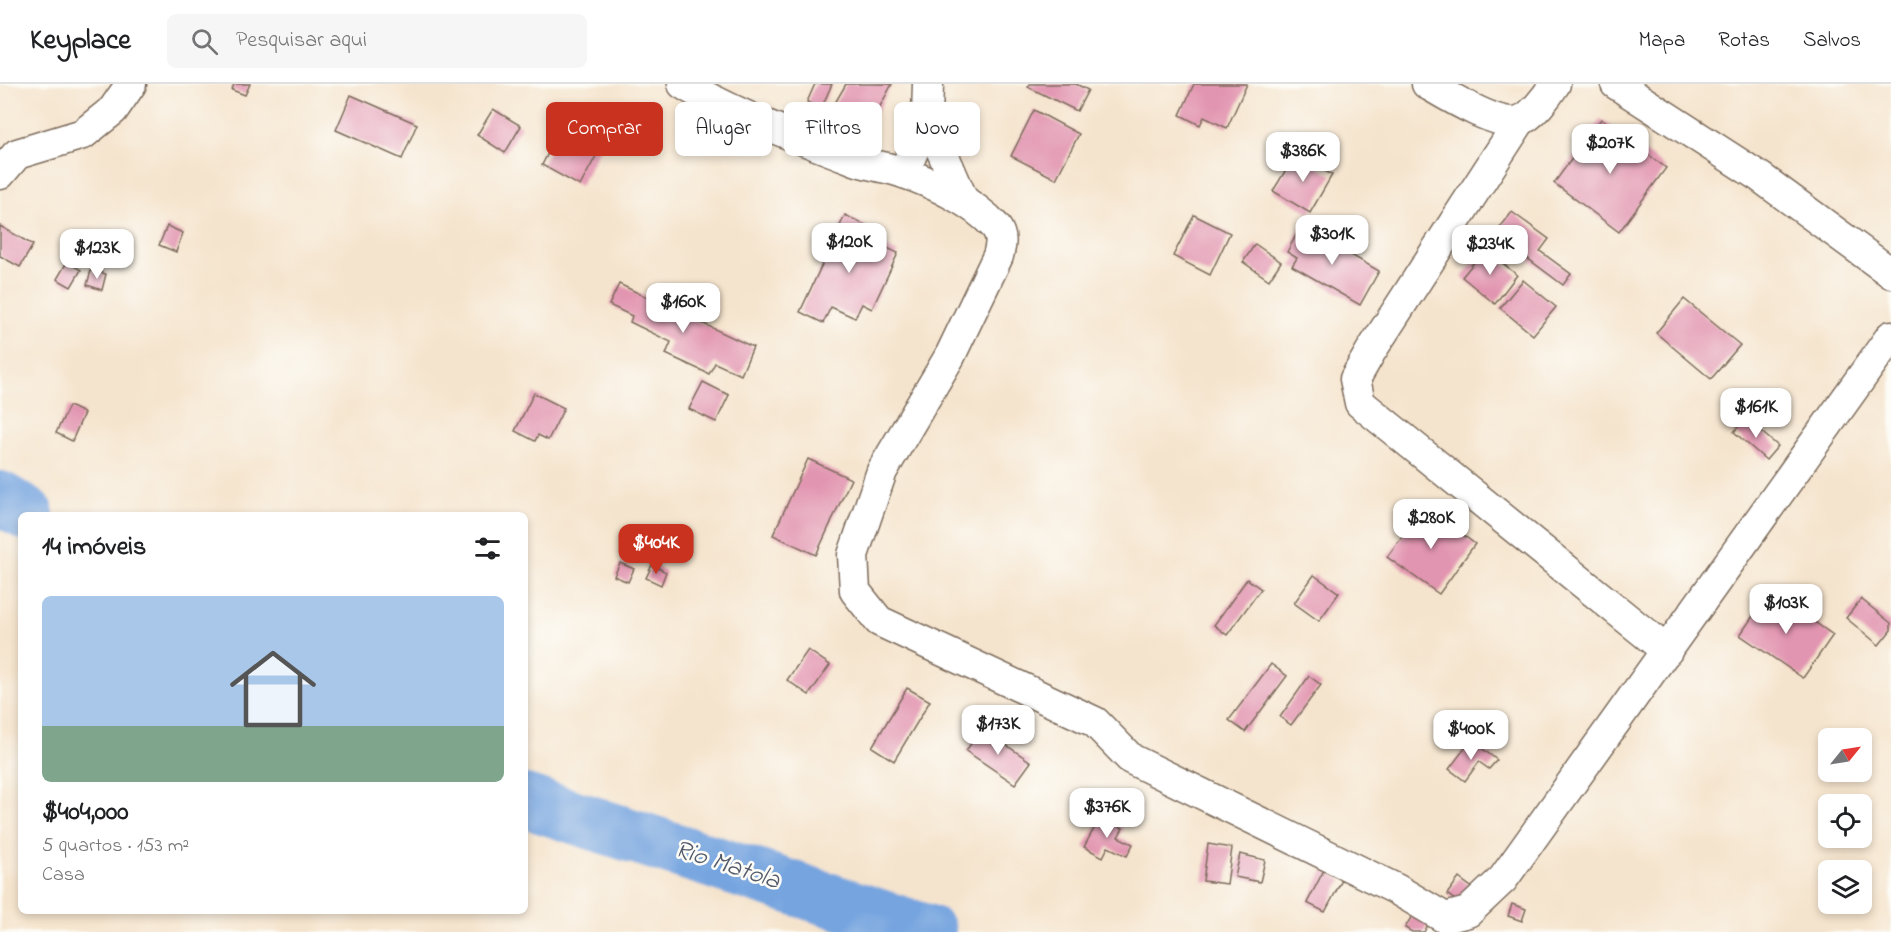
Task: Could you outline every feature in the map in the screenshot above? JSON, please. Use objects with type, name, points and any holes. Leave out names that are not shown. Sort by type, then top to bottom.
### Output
[{"type":"street","points":[[0,174],[17,153],[83,134],[113,110],[131,84]]},
{"type":"street","points":[[683,84],[704,96],[813,143],[859,161],[904,173],[963,200],[995,226],[1002,243],[998,256],[950,356],[882,471],[853,555],[855,591],[879,621],[1095,722],[1131,759],[1396,889],[1445,918],[1468,912],[1503,879],[1891,336]]},
{"type":"street","points":[[927,102],[928,84]]},
{"type":"street","points":[[1427,84],[1467,106],[1504,121],[1520,121]]},
{"type":"street","points":[[1555,84],[1544,101],[1520,121],[1355,378],[1360,403],[1667,651]]},
{"type":"street","points":[[1616,84],[1760,177],[1891,273]]},
{"type":"street","points":[[904,173],[911,156]]},
{"type":"street","points":[[944,156],[963,200]]},
{"type":"building","points":[[234,84],[250,84],[245,95],[232,90]]},
{"type":"building","points":[[815,84],[832,84],[824,102],[807,102]]},
{"type":"building","points":[[846,84],[892,84],[882,103],[836,102]]},
{"type":"building","points":[[1030,84],[1076,84],[1088,90],[1077,111],[1028,87]]},
{"type":"building","points":[[1194,84],[1247,84],[1227,128],[1204,117],[1200,125],[1180,115]]},
{"type":"building","points":[[351,95],[417,124],[402,159],[336,130]]},
{"type":"building","points":[[493,109],[521,126],[505,153],[477,135]]},
{"type":"building","points":[[1034,110],[1079,134],[1056,179],[1011,156]]},
{"type":"building","points":[[1601,119],[1666,168],[1619,232],[1554,183]]},
{"type":"building","points":[[1296,153],[1332,175],[1310,213],[1273,191]]},
{"type":"building","points":[[547,156],[596,156],[580,186],[542,165]]},
{"type":"building","points":[[1512,212],[1549,239],[1540,251],[1571,274],[1563,285],[1495,234]]},
{"type":"building","points":[[845,215],[867,226],[862,236],[898,253],[872,309],[862,304],[855,318],[831,307],[823,323],[800,312]]},
{"type":"building","points":[[1194,215],[1230,233],[1210,275],[1173,256]]},
{"type":"building","points":[[0,226],[33,245],[20,267],[0,256]]},
{"type":"building","points":[[167,226],[183,233],[176,252],[159,245]]},
{"type":"building","points":[[1301,226],[1379,271],[1360,305],[1292,266],[1297,258],[1287,252]]},
{"type":"building","points":[[1255,244],[1281,262],[1269,280],[1243,262]]},
{"type":"building","points":[[1485,249],[1517,275],[1495,304],[1462,277]]},
{"type":"building","points":[[67,262],[81,270],[71,287],[57,279]]},
{"type":"building","points":[[91,270],[106,274],[102,290],[87,285]]},
{"type":"building","points":[[1523,280],[1556,307],[1533,335],[1500,308]]},
{"type":"building","points":[[619,284],[753,347],[741,375],[715,363],[709,374],[666,354],[671,342],[630,322],[632,316],[609,305]]},
{"type":"building","points":[[1684,299],[1740,345],[1711,379],[1656,333]]},
{"type":"building","points":[[703,382],[729,395],[716,422],[689,409]]},
{"type":"building","points":[[534,393],[564,408],[548,440],[538,435],[535,441],[515,431]]},
{"type":"building","points":[[69,406],[84,413],[72,441],[56,433]]},
{"type":"building","points":[[1745,418],[1778,446],[1766,460],[1734,432]]},
{"type":"building","points":[[808,459],[851,479],[816,555],[773,535]]},
{"type":"building","points":[[1424,506],[1475,544],[1439,594],[1387,557]]},
{"type":"building","points":[[620,563],[634,569],[628,582],[614,576]]},
{"type":"building","points":[[652,565],[666,572],[661,585],[646,578]]},
{"type":"building","points":[[1314,575],[1339,593],[1319,621],[1294,603]]},
{"type":"building","points":[[1247,579],[1261,589],[1227,635],[1214,625]]},
{"type":"building","points":[[1770,591],[1833,635],[1803,678],[1740,635]]},
{"type":"building","points":[[1861,599],[1891,623],[1891,630],[1879,645],[1846,618]]},
{"type":"building","points":[[808,650],[830,665],[809,695],[787,680]]},
{"type":"building","points":[[1271,664],[1287,676],[1245,732],[1229,720]]},
{"type":"building","points":[[1309,676],[1321,685],[1291,725],[1280,717]]},
{"type":"building","points":[[907,688],[930,701],[894,761],[872,747]]},
{"type":"building","points":[[981,728],[1031,762],[1015,784],[966,751]]},
{"type":"building","points":[[1471,740],[1497,760],[1489,769],[1479,762],[1465,781],[1449,769]]},
{"type":"building","points":[[1101,816],[1123,828],[1118,837],[1133,844],[1127,856],[1108,847],[1103,857],[1084,847]]},
{"type":"building","points":[[1208,844],[1232,848],[1227,884],[1203,881]]},
{"type":"building","points":[[1240,854],[1265,860],[1260,882],[1235,877]]},
{"type":"building","points":[[1324,870],[1342,880],[1325,912],[1307,903]]},
{"type":"building","points":[[1459,878],[1471,887],[1459,903],[1447,894]]},
{"type":"building","points":[[1512,904],[1526,909],[1522,921],[1508,916]]},
{"type":"building","points":[[1413,914],[1429,923],[1424,932],[1412,932],[1405,928]]},
{"type":"waterway","name":"Rio Matola","points":[[0,498],[24,512]]},
{"type":"waterway","name":"Rio Matola","points":[[528,802],[929,932]]}]
